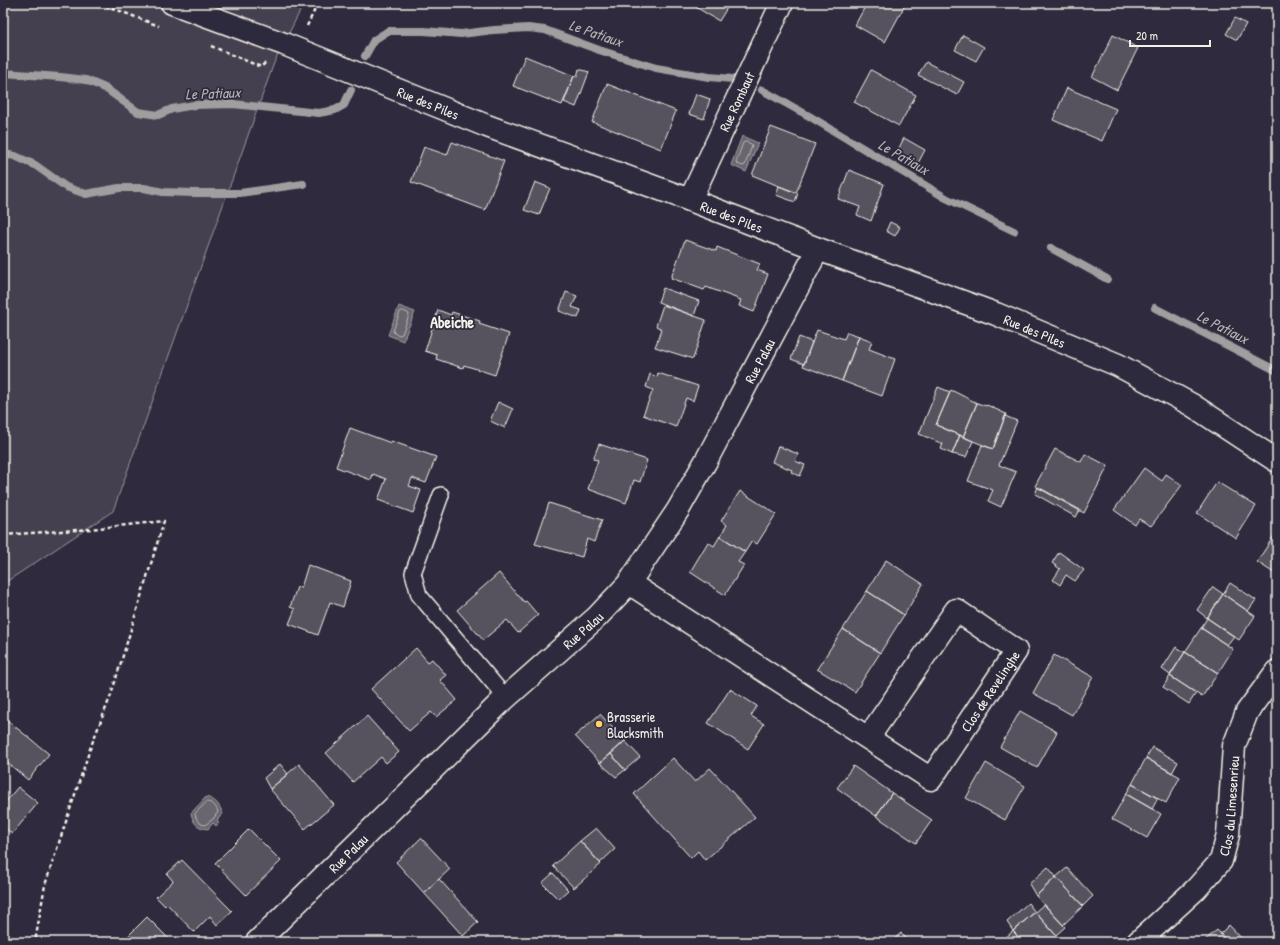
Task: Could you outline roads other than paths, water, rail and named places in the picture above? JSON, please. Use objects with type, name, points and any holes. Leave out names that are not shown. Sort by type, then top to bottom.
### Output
[{"type":"street","name":"Rue des Piles","points":[[172,3],[284,44],[486,126],[996,314],[1118,365],[1192,405],[1277,461]]},
{"type":"street","name":"Rue Rombaut","points":[[690,200],[782,3]]},
{"type":"street","name":"Rue Palau","points":[[256,942],[506,698],[597,617],[629,583],[678,510],[707,459],[818,249]]},
{"type":"street","name":"Clos de Revelinghe","points":[[629,583],[931,779],[1016,651],[956,610],[868,738]]},
{"type":"street","name":"Clos du Limesenrieu","points":[[1138,942],[1196,889],[1221,861],[1228,835],[1234,746],[1247,712],[1277,671]]},
{"type":"lane","points":[[441,496],[413,573],[419,595],[506,698]]},
{"type":"water","points":[[742,136],[758,143],[746,172],[731,165]]},
{"type":"water","points":[[399,306],[415,312],[403,341],[388,335]]},
{"type":"water","points":[[206,797],[217,803],[223,814],[217,820],[219,823],[216,826],[213,823],[208,829],[198,826],[193,820],[191,813]]},
{"type":"waterway","name":"Le Patiaux","points":[[365,56],[374,40],[388,31],[424,31],[461,34],[528,28],[545,30],[599,50],[656,68],[709,77],[733,79]]},
{"type":"waterway","name":"Le Patiaux","points":[[3,73],[86,80],[105,88],[138,112],[158,115],[172,109],[194,105],[233,104],[319,113],[335,110],[344,105],[351,90]]},
{"type":"waterway","name":"Le Patiaux","points":[[762,90],[809,116],[946,198],[1014,231]]},
{"type":"waterway","points":[[3,154],[15,156],[35,165],[66,187],[86,194],[119,188],[144,188],[163,192],[240,193],[303,184]]},
{"type":"waterway","name":"Le Patiaux","points":[[1051,248],[1107,279]]},
{"type":"waterway","name":"Le Patiaux","points":[[1155,308],[1277,371]]},
{"type":"place","name":"Brasserie Blacksmith","points":[[599,724]]},
{"type":"district","name":"Abeiche","points":[[452,322]]}]
